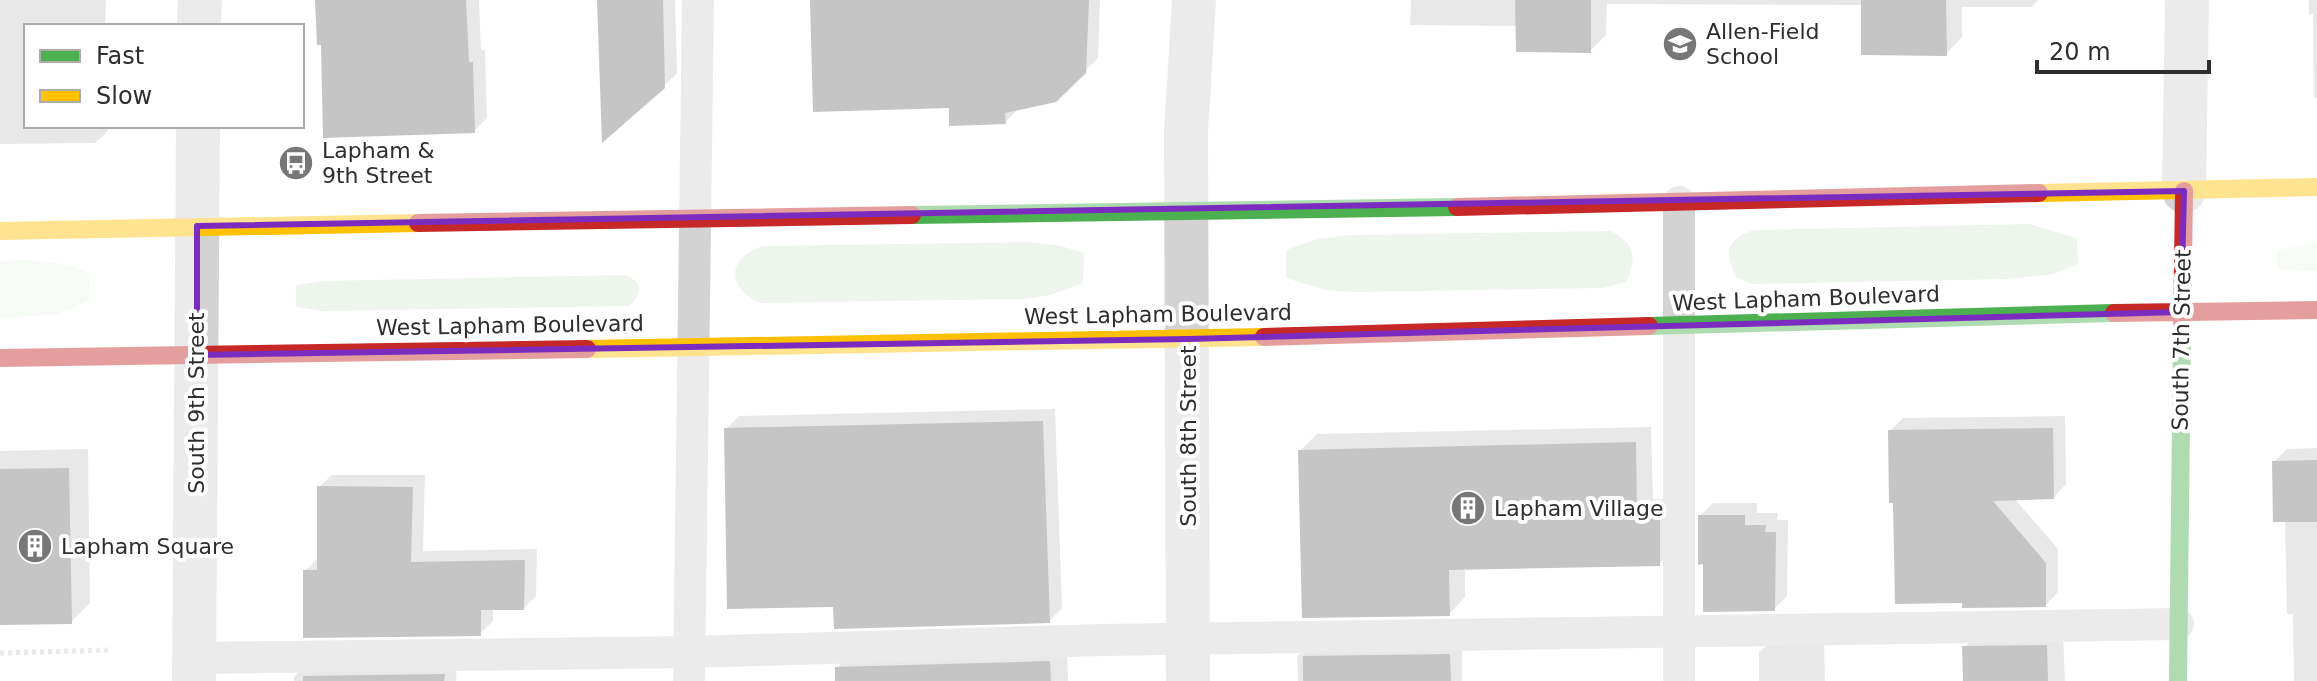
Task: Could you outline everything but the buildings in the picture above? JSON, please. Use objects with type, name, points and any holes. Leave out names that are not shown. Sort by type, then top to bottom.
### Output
[{"type":"street","points":[[199,24],[200,0]]},
{"type":"street","name":"South 8th Street","points":[[1188,660],[1186,132],[1194,0]]},
{"type":"street","name":"South 7th Street","points":[[2178,681],[2187,0]]},
{"type":"street","name":"South 9th Street","points":[[194,670],[198,128]]},
{"type":"street","points":[[0,231],[693,218],[1187,213],[2317,187]]},
{"type":"street","name":"West Lapham Boulevard","points":[[0,358],[1188,339],[2317,310]]},
{"type":"lane","points":[[689,666],[698,0]]},
{"type":"lane","points":[[1679,202],[1679,681]]},
{"type":"lane","points":[[194,670],[1188,660],[1679,630],[2178,624]]},
{"type":"path","points":[[0,653],[109,650]]},
{"type":"highlighted area","points":[[2184,191],[2181,312],[1188,339],[197,355],[197,226]]},
{"type":"shaded area","points":[[2029,224],[2077,238],[2078,263],[2054,274],[2007,279],[1753,284],[1737,278],[1729,254],[1737,238],[1754,230]]},
{"type":"shaded area","points":[[1611,231],[1630,247],[1633,259],[1626,282],[1603,288],[1355,292],[1325,290],[1286,278],[1286,250],[1317,239],[1351,235]]},
{"type":"shaded area","points":[[1029,242],[1084,253],[1083,283],[1050,295],[1024,299],[761,303],[741,290],[735,274],[742,258],[763,246]]},
{"type":"shaded area","points":[[2317,243],[2317,271],[2277,269],[2277,250]]},
{"type":"shaded area","points":[[29,260],[62,264],[90,273],[89,301],[58,314],[0,318],[0,261]]},
{"type":"shaded area","points":[[626,275],[639,289],[629,306],[323,311],[296,307],[296,285],[323,281]]},
{"type":"traffic: fast","points":[[912,215],[1457,207]]},
{"type":"traffic: fast","points":[[1649,326],[2114,313]]},
{"type":"traffic: fast","points":[[2178,681],[2182,338]]},
{"type":"traffic: slow","points":[[2039,193],[2317,187]]},
{"type":"traffic: slow","points":[[0,231],[418,223]]},
{"type":"traffic: slow","points":[[587,349],[1264,337]]},
{"type":"traffic: jam","points":[[2182,338],[2184,191]]},
{"type":"traffic: jam","points":[[1457,207],[2039,193]]},
{"type":"traffic: jam","points":[[418,223],[912,215]]},
{"type":"traffic: jam","points":[[2114,313],[2317,310]]},
{"type":"traffic: jam","points":[[1264,337],[1649,326]]},
{"type":"traffic: jam","points":[[0,358],[587,349]]},
{"type":"place","name":"Allen-Field School","points":[[1680,44]]},
{"type":"place","name":"Lapham & 9th Street","points":[[296,163]]},
{"type":"place","name":"Lapham Village","points":[[1468,508]]},
{"type":"place","name":"Lapham Square","points":[[35,546]]}]
